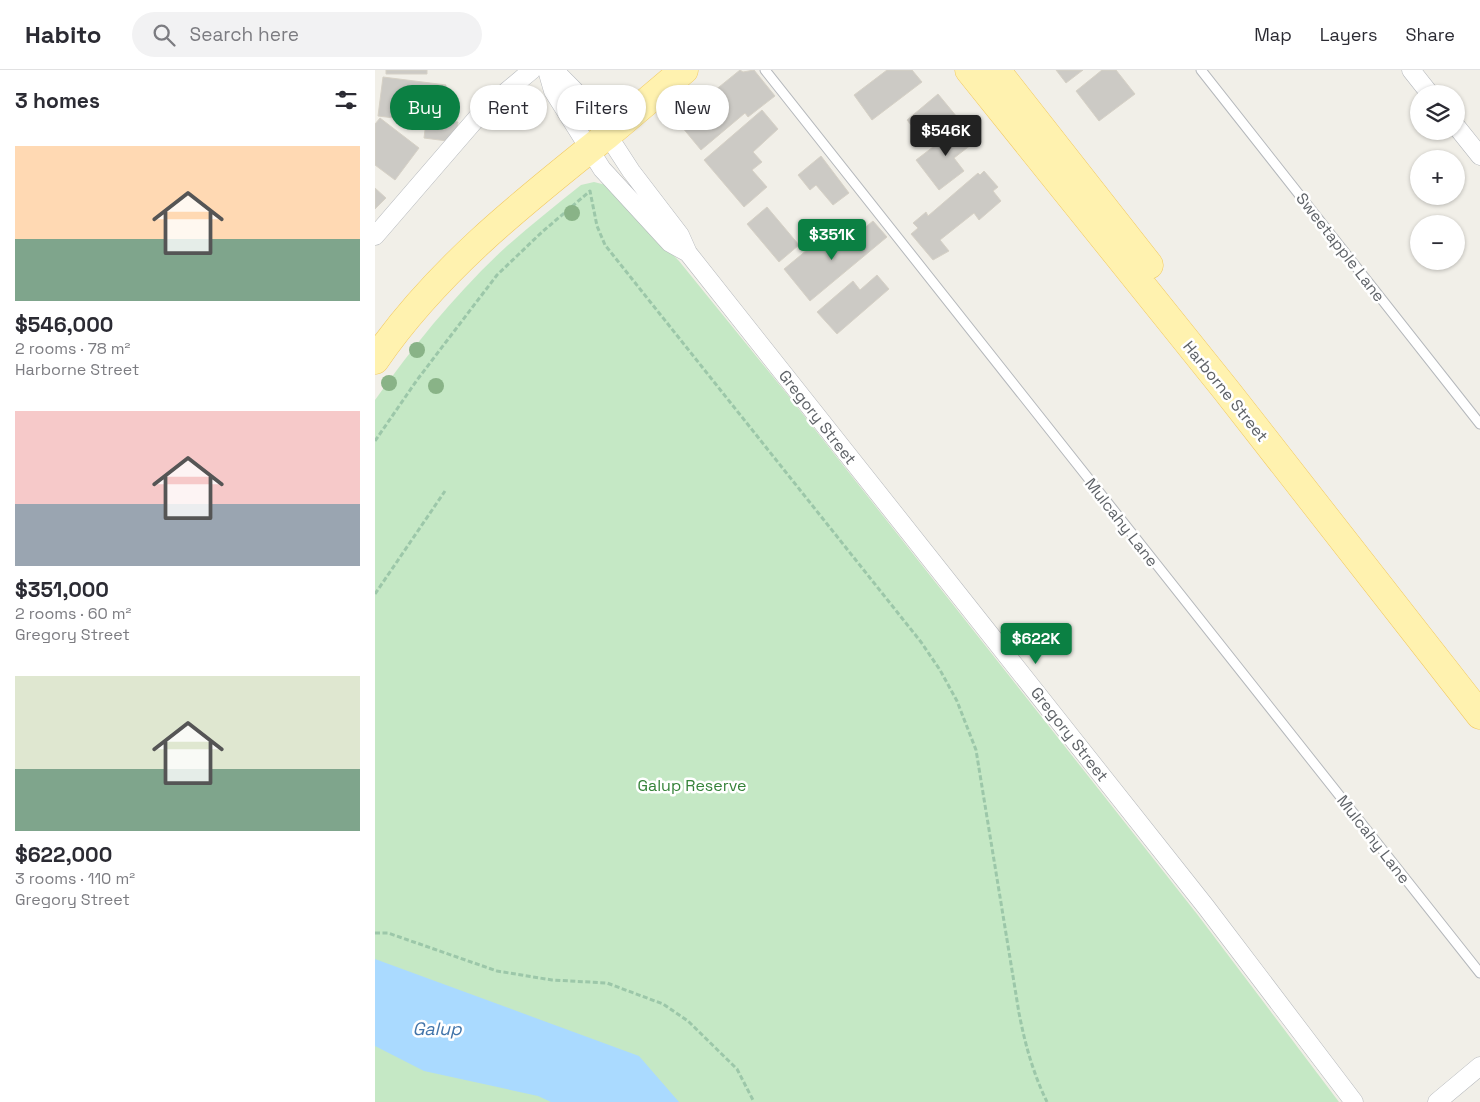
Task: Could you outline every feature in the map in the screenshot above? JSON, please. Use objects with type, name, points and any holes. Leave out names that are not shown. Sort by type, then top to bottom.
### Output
[{"type":"main road","points":[[375,360],[387,342],[456,263],[544,185],[684,70]]},
{"type":"main road","name":"Harborne Street","points":[[969,70],[1238,406],[1480,715]]},
{"type":"main road","name":"Harborne Street","points":[[996,70],[1480,686]]},
{"type":"street","points":[[375,236],[482,112],[532,70]]},
{"type":"street","name":"Gregory Street","points":[[547,70],[553,91],[598,142],[631,171],[680,235],[688,253],[1200,899],[1354,1102]]},
{"type":"street","name":"Gregory Street","points":[[554,70],[575,90],[592,111],[598,142]]},
{"type":"street","points":[[1411,70],[1423,85]]},
{"type":"street","points":[[1465,137],[1480,156]]},
{"type":"street","points":[[1437,1102],[1480,1066]]},
{"type":"lane","name":"Mulcahy Lane","points":[[765,70],[1480,973]]},
{"type":"lane","name":"Sweetapple Lane","points":[[1201,70],[1480,424]]},
{"type":"path","points":[[375,441],[417,380],[497,276],[542,232],[590,191],[597,226],[605,245],[921,642],[940,670],[957,701],[976,750],[1024,1038],[1035,1077],[1047,1102]]},
{"type":"path","points":[[375,594],[445,491]]},
{"type":"path","points":[[375,933],[388,934],[497,971],[552,980],[607,983],[663,1004],[688,1021],[737,1069],[755,1102]]},
{"type":"green space","name":"Galup Reserve","points":[[594,182],[606,185],[679,261],[787,394],[1197,914],[1339,1102],[375,1102],[375,400],[437,320],[507,246],[581,185]]},
{"type":"water","name":"Galup","points":[[375,959],[639,1056],[679,1102],[551,1102],[538,1096],[424,1071],[375,1046]]},
{"type":"building","points":[[386,70],[427,70],[427,74],[386,74]]},
{"type":"building","points":[[740,70],[743,72],[754,70],[775,96],[748,117],[745,113],[729,126],[729,85],[721,85]]},
{"type":"building","points":[[887,70],[912,70],[922,82],[872,120],[854,95]]},
{"type":"building","points":[[1056,70],[1083,70],[1066,83]]},
{"type":"building","points":[[1102,70],[1116,70],[1135,94],[1099,121],[1076,91]]},
{"type":"building","points":[[383,77],[446,85],[390,85],[390,118],[378,116]]},
{"type":"building","points":[[938,94],[957,117],[926,143],[907,120]]},
{"type":"building","points":[[762,110],[778,129],[753,152],[762,162],[752,170],[767,187],[744,207],[704,160]]},
{"type":"building","points":[[380,118],[390,126],[390,130],[396,130],[419,148],[395,180],[375,165],[375,124]]},
{"type":"building","points":[[963,124],[976,141],[954,158],[964,171],[939,190],[916,160]]},
{"type":"building","points":[[425,130],[457,130],[455,142],[424,138]]},
{"type":"building","points":[[684,130],[725,130],[701,150]]},
{"type":"building","points":[[821,156],[849,193],[833,205],[816,185],[810,190],[798,175]]},
{"type":"building","points":[[984,171],[998,187],[993,191],[1001,201],[979,220],[974,213],[940,240],[949,251],[933,260],[911,234],[918,228],[913,223],[926,212],[928,216],[978,173],[980,175]]},
{"type":"building","points":[[375,188],[386,198],[375,209]]},
{"type":"building","points":[[767,207],[799,245],[779,262],[747,224]]},
{"type":"building","points":[[873,221],[887,237],[810,301],[784,269],[819,240],[831,255]]},
{"type":"building","points":[[877,275],[889,289],[837,334],[817,312],[853,281],[860,290]]}]
